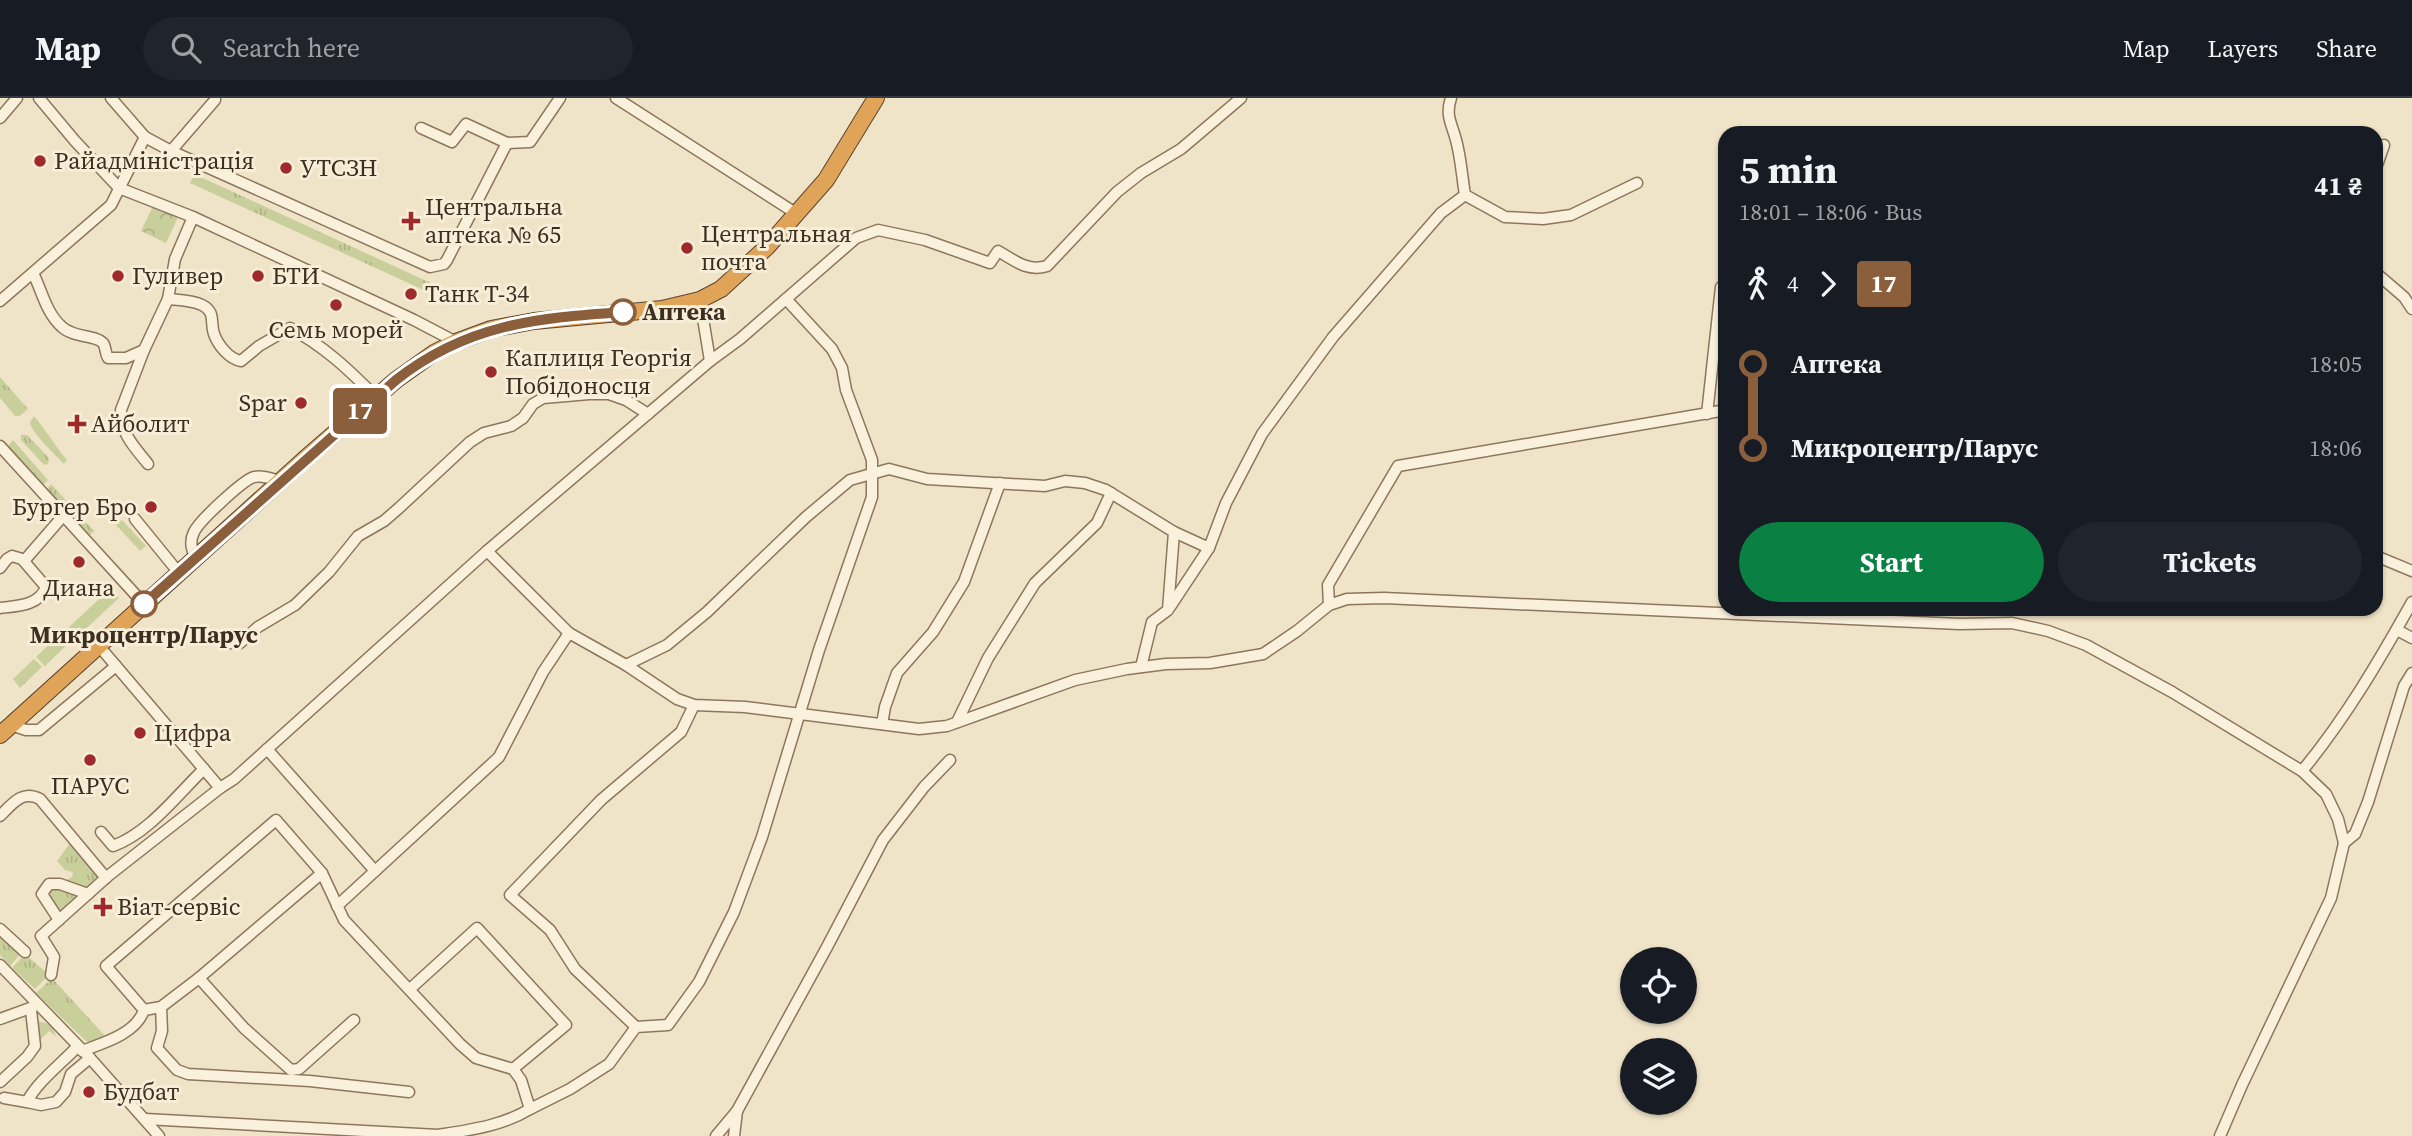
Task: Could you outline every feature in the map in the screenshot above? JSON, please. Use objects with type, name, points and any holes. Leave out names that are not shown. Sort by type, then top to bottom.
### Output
[{"type":"highway","points":[[6,730],[280,481],[407,371],[456,342],[491,329],[534,321],[662,309],[705,298],[745,268],[797,215],[826,180],[876,98]]},
{"type":"street","points":[[2,112],[17,98]]},
{"type":"street","points":[[39,98],[120,188],[193,217],[456,342]]},
{"type":"street","points":[[111,98],[145,136],[171,151],[430,267],[444,264],[447,260],[507,142]]},
{"type":"street","points":[[171,151],[215,98]]},
{"type":"street","points":[[421,128],[452,142],[466,124],[507,142],[530,142],[559,98]]},
{"type":"street","points":[[616,98],[797,215]]},
{"type":"street","points":[[0,929],[23,954],[106,878],[234,779],[487,551],[856,238],[878,229],[925,240],[990,263],[998,251],[1026,267],[1037,269],[1047,266],[1117,192],[1141,173],[1181,149],[1241,98]]},
{"type":"street","points":[[1451,98],[1447,108],[1448,122],[1456,139],[1465,195]]},
{"type":"street","points":[[0,301],[111,205],[145,136]]},
{"type":"street","points":[[1465,195],[1505,217],[1543,219],[1571,215],[1637,183]]},
{"type":"street","points":[[1141,667],[1152,622],[1168,610],[1209,548],[1226,503],[1270,423],[1333,337],[1441,213],[1465,195]]},
{"type":"street","points":[[148,464],[131,443],[120,419],[121,410],[144,350],[168,299],[175,259],[193,217]]},
{"type":"street","points":[[33,273],[48,311],[71,335],[103,343],[108,358],[126,358],[144,350]]},
{"type":"street","points":[[2383,279],[2404,297],[2412,309]]},
{"type":"street","points":[[705,298],[710,361]]},
{"type":"street","points":[[168,299],[190,301],[209,310],[213,317],[215,336],[227,353],[236,360],[242,361],[259,346],[290,328],[316,342],[336,358],[376,397]]},
{"type":"street","points":[[694,705],[681,732],[601,800],[510,895],[550,930],[575,969],[636,1027],[668,1025],[699,982],[734,912],[762,837],[798,714],[872,497],[872,460],[846,390],[842,368],[832,349],[786,299]]},
{"type":"street","points":[[1707,414],[1718,314]]},
{"type":"street","points":[[212,635],[224,643],[240,643],[258,627],[295,605],[329,572],[358,536],[384,521],[462,448],[484,433],[511,426],[543,398],[609,394],[626,400],[648,414]]},
{"type":"street","points":[[1329,605],[1328,585],[1398,466],[1718,412]]},
{"type":"street","points":[[0,446],[144,604]]},
{"type":"street","points":[[626,665],[667,645],[707,612],[806,517],[850,480],[889,469],[927,479],[1045,486],[1065,481],[1085,483],[1111,493],[1174,532],[1209,548]]},
{"type":"street","points":[[195,558],[190,544],[197,526],[250,477],[262,476],[280,481]]},
{"type":"street","points":[[882,724],[897,673],[933,632],[964,582],[999,484]]},
{"type":"street","points":[[957,722],[988,658],[1035,583],[1097,523],[1111,493]]},
{"type":"street","points":[[24,561],[63,516]]},
{"type":"street","points":[[135,519],[179,573]]},
{"type":"street","points":[[1168,610],[1174,532]]},
{"type":"street","points":[[487,551],[569,633],[626,665],[677,699],[694,705],[745,707],[919,729],[947,726],[1074,680],[1141,667],[1210,663],[1263,654],[1329,605],[1347,599],[1718,610]]},
{"type":"street","points":[[0,568],[12,556],[24,561],[46,587],[44,594],[28,604],[0,608]]},
{"type":"street","points":[[2383,559],[2412,571]]},
{"type":"street","points":[[2302,771],[2329,738],[2412,602]]},
{"type":"street","points":[[1849,616],[1960,624],[2012,623],[2048,631],[2086,645],[2172,692],[2302,771],[2326,794],[2338,819],[2344,843],[2331,898],[2220,1136]]},
{"type":"street","points":[[2397,630],[2412,638]]},
{"type":"street","points":[[337,906],[499,757],[543,672],[569,633]]},
{"type":"street","points":[[99,646],[220,788]]},
{"type":"street","points":[[6,730],[38,730],[116,666]]},
{"type":"street","points":[[2344,843],[2355,834],[2404,686],[2412,673]]},
{"type":"street","points":[[267,749],[375,871]]},
{"type":"street","points":[[716,1136],[737,1111],[883,840],[924,787],[950,760]]},
{"type":"street","points":[[101,832],[113,846],[126,841],[155,818],[204,769]]},
{"type":"street","points":[[0,816],[24,795],[40,799],[106,878]]},
{"type":"street","points":[[144,1010],[106,966],[276,820],[322,873],[344,920],[460,1044],[476,1058],[513,1069],[521,1080],[530,1109]]},
{"type":"street","points":[[144,1010],[161,1007],[199,978],[322,873]]},
{"type":"street","points":[[59,920],[42,894],[49,884],[61,884],[88,894]]},
{"type":"street","points":[[410,989],[477,928],[566,1025],[513,1069]]},
{"type":"street","points":[[41,936],[54,957],[51,975]]},
{"type":"street","points":[[0,965],[34,1007],[83,1052],[159,1136]]},
{"type":"street","points":[[199,978],[244,1028],[291,1070],[299,1069],[354,1020]]},
{"type":"street","points":[[0,1018],[34,1007]]},
{"type":"street","points":[[0,1082],[35,1046],[34,1007]]},
{"type":"street","points":[[161,1007],[162,1031],[157,1048],[177,1069],[187,1074],[310,1081],[409,1092]]},
{"type":"street","points":[[27,1102],[35,1088],[51,1075],[83,1052],[120,1035],[138,1022],[144,1010]]},
{"type":"street","points":[[145,1119],[438,1135],[480,1129],[517,1117],[609,1064],[636,1027]]},
{"type":"street","points":[[4,1098],[41,1105],[56,1102],[65,1092],[83,1052]]},
{"type":"street","points":[[734,1136],[737,1111]]},
{"type":"green space","points":[[194,174],[433,284],[428,292],[190,183]]},
{"type":"green space","points":[[153,206],[178,217],[166,243],[141,231]]},
{"type":"green space","points":[[0,377],[28,409],[20,416],[15,416],[0,398]]},
{"type":"green space","points":[[34,416],[67,460],[64,464],[34,432],[30,422]]},
{"type":"green space","points":[[21,435],[27,435],[49,458],[48,464],[44,465],[21,440]]},
{"type":"green space","points":[[13,440],[48,480],[43,485],[8,446]]},
{"type":"green space","points":[[51,484],[94,531],[89,536],[47,489]]},
{"type":"green space","points":[[122,520],[146,546],[140,551],[116,525]]},
{"type":"green space","points":[[110,589],[119,598],[78,636],[69,627]]},
{"type":"green space","points":[[65,629],[74,638],[45,666],[36,657]]},
{"type":"green space","points":[[34,659],[42,667],[20,688],[13,679]]},
{"type":"green space","points":[[70,843],[102,876],[87,892],[66,884],[73,872],[65,870],[57,861]]},
{"type":"green space","points":[[64,890],[82,897],[66,912],[53,902],[50,892]]},
{"type":"green space","points":[[0,932],[22,952],[10,966],[0,955]]},
{"type":"green space","points":[[25,954],[49,975],[35,989],[12,968]]},
{"type":"green space","points":[[52,978],[106,1037],[92,1043],[86,1041],[36,993]]},
{"type":"green space","points":[[37,1021],[52,1025],[56,1036],[49,1031],[39,1041]]},
{"type":"bus line","name":"17","points":[[144,604],[396,380],[434,353],[491,329],[534,321],[623,312]]},
{"type":"place","name":"Райадміністрація","points":[[40,161]]},
{"type":"place","name":"УТСЗН","points":[[286,168]]},
{"type":"place","name":"Центральна аптека № 65","points":[[411,221]]},
{"type":"place","name":"Центральная почта","points":[[687,248]]},
{"type":"place","name":"Гуливер","points":[[118,276]]},
{"type":"place","name":"БТИ","points":[[258,276]]},
{"type":"place","name":"Танк Т-34","points":[[411,294]]},
{"type":"place","name":"Семь морей","points":[[336,305]]},
{"type":"place","name":"Аптека","points":[[623,312]]},
{"type":"place","name":"Каплиця Георгія Побідоносця","points":[[491,372]]},
{"type":"place","name":"Spar","points":[[301,403]]},
{"type":"place","name":"Айболит","points":[[77,424]]},
{"type":"place","name":"Бургер Бро","points":[[151,507]]},
{"type":"place","name":"Диана","points":[[79,562]]},
{"type":"place","name":"Микроцентр/Парус","points":[[144,604]]},
{"type":"place","name":"Цифра","points":[[140,733]]},
{"type":"place","name":"ПАРУС","points":[[90,760]]},
{"type":"place","name":"Віат-сервіс","points":[[103,907]]},
{"type":"place","name":"Будбат","points":[[89,1092]]}]
